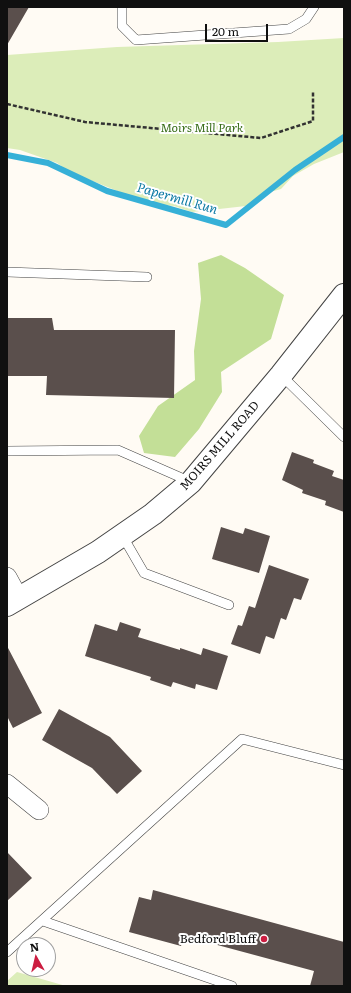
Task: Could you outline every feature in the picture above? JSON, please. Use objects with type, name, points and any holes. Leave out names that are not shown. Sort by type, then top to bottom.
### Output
[{"type":"street","name":"MOIRS MILL ROAD","points":[[13,602],[98,552],[153,514],[191,482],[281,375],[344,295]]},
{"type":"street","points":[[7,577],[13,602]]},
{"type":"street","points":[[7,784],[39,810]]},
{"type":"lane","points":[[122,7],[122,26],[136,40],[289,29],[306,19],[314,7]]},
{"type":"lane","points":[[7,272],[147,276]]},
{"type":"lane","points":[[281,375],[344,436]]},
{"type":"lane","points":[[7,452],[118,450],[191,482]]},
{"type":"lane","points":[[122,535],[144,573],[229,605]]},
{"type":"lane","points":[[7,952],[43,921],[242,739],[344,765]]},
{"type":"lane","points":[[43,921],[232,986]]},
{"type":"path","points":[[7,104],[85,122],[261,138],[313,121],[313,92]]},
{"type":"green space","name":"Moirs Mill Park","points":[[344,38],[344,152],[314,164],[293,176],[281,189],[270,192],[246,206],[192,212],[174,206],[150,204],[70,172],[57,163],[20,150],[7,148],[7,55],[117,47],[278,42]]},
{"type":"green space","points":[[221,255],[245,268],[284,295],[271,339],[221,372],[222,392],[199,429],[175,457],[144,453],[139,436],[158,406],[195,380],[194,351],[201,299],[198,263]]},
{"type":"green space","points":[[16,973],[16,977],[34,977],[66,986],[7,986],[7,981]]},
{"type":"building","points":[[7,7],[29,7],[7,45]]},
{"type":"building","points":[[7,318],[52,318],[54,330],[175,330],[174,398],[46,395],[47,376],[7,376]]},
{"type":"building","points":[[292,452],[314,460],[313,463],[334,471],[332,476],[344,480],[344,512],[325,505],[326,501],[302,493],[303,490],[282,480]]},
{"type":"building","points":[[221,527],[243,534],[245,528],[270,536],[259,573],[212,559]]},
{"type":"building","points":[[269,565],[309,579],[301,600],[294,598],[286,620],[281,618],[274,639],[266,636],[260,654],[231,644],[238,625],[242,626],[249,606],[255,608]]},
{"type":"building","points":[[120,622],[141,629],[138,637],[201,655],[203,648],[228,656],[217,690],[196,684],[195,689],[173,682],[171,687],[150,680],[151,677],[85,656],[95,624],[117,631]]},
{"type":"building","points":[[7,646],[42,713],[13,728],[7,716]]},
{"type":"building","points":[[59,709],[110,737],[142,771],[117,794],[92,768],[42,740]]},
{"type":"building","points":[[7,852],[32,878],[7,901]]},
{"type":"building","name":"Bedford Bluff","points":[[153,890],[344,942],[344,986],[310,986],[314,971],[184,936],[181,946],[129,932],[139,897],[151,900]]},
{"type":"waterway","name":"Papermill Run","points":[[7,155],[48,163],[107,191],[226,225],[295,170],[344,137]]},
{"type":"place","name":"Bedford Bluff","points":[[264,939]]}]
